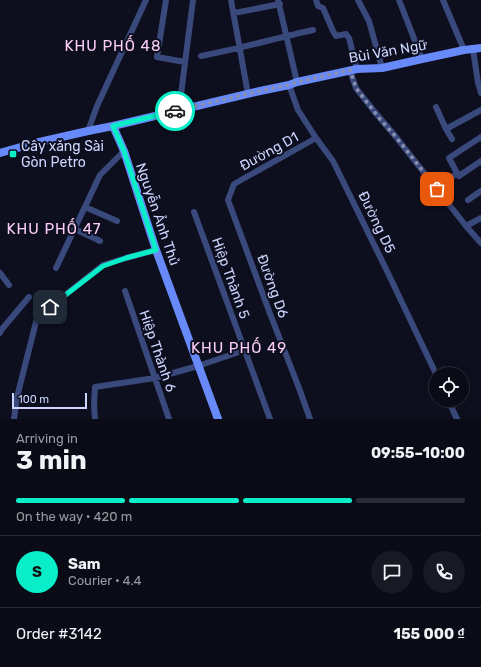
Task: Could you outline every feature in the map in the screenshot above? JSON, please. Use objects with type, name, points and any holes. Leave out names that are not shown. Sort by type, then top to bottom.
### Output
[{"type":"main road","name":"Bùi Văn Ngữ","points":[[113,126],[297,82],[354,70],[382,68],[464,50],[477,49]]},
{"type":"main road","points":[[0,153],[35,143],[113,126]]},
{"type":"main road","name":"Nguyễn Ảnh Thủ","points":[[113,126],[124,151],[156,250],[218,419]]},
{"type":"street","points":[[88,131],[97,106],[146,0]]},
{"type":"street","points":[[166,0],[157,57],[185,62]]},
{"type":"street","points":[[179,110],[194,0]]},
{"type":"street","points":[[231,0],[248,94]]},
{"type":"street","points":[[316,0],[318,6],[323,8],[332,32],[336,36],[346,34],[349,38],[356,88],[466,226],[480,241]]},
{"type":"street","points":[[358,0],[369,21],[382,68]]},
{"type":"street","points":[[400,0],[422,59]]},
{"type":"street","points":[[443,0],[464,50]]},
{"type":"street","points":[[234,13],[279,2],[297,82]]},
{"type":"street","points":[[201,56],[313,30]]},
{"type":"street","points":[[477,49],[478,83],[481,93]]},
{"type":"street","name":"Đường D5","points":[[289,85],[298,110],[333,161],[433,367]]},
{"type":"street","points":[[436,107],[452,139]]},
{"type":"street","points":[[446,129],[481,110]]},
{"type":"street","points":[[481,137],[448,158],[459,176],[481,161]]},
{"type":"street","name":"Đường D1","points":[[234,184],[316,138]]},
{"type":"street","points":[[56,268],[100,174],[124,151]]},
{"type":"street","points":[[437,189],[457,173]]},
{"type":"street","name":"Đường D6","points":[[234,184],[228,200],[269,311],[300,388],[310,419]]},
{"type":"street","points":[[468,200],[481,191]]},
{"type":"street","points":[[85,207],[117,221]]},
{"type":"street","name":"Hiệp Thành 5","points":[[194,212],[270,419]]},
{"type":"street","points":[[466,226],[481,218]]},
{"type":"street","points":[[75,229],[100,241]]},
{"type":"street","points":[[14,419],[17,397],[36,322],[45,311],[103,266],[156,250]]},
{"type":"street","points":[[0,273],[9,285]]},
{"type":"street","name":"Hiệp Thành 6","points":[[125,291],[169,419]]},
{"type":"street","points":[[0,333],[29,297]]},
{"type":"street","points":[[95,419],[95,387],[155,378],[198,366],[245,350]]},
{"type":"street","points":[[451,407],[457,419]]},
{"type":"way so far","points":[[175,111],[350,70],[356,88],[437,189]]},
{"type":"place","name":"Cây xăng Sài Gòn Petro","points":[[13,154]]},
{"type":"district","name":"KHU PHỐ 48","points":[[113,46]]},
{"type":"district","name":"KHU PHỐ 47","points":[[54,229]]},
{"type":"district","name":"KHU PHỐ 49","points":[[239,348]]},
{"type":"route","points":[[50,307],[103,266],[156,250],[124,151],[113,126],[175,111]]}]
